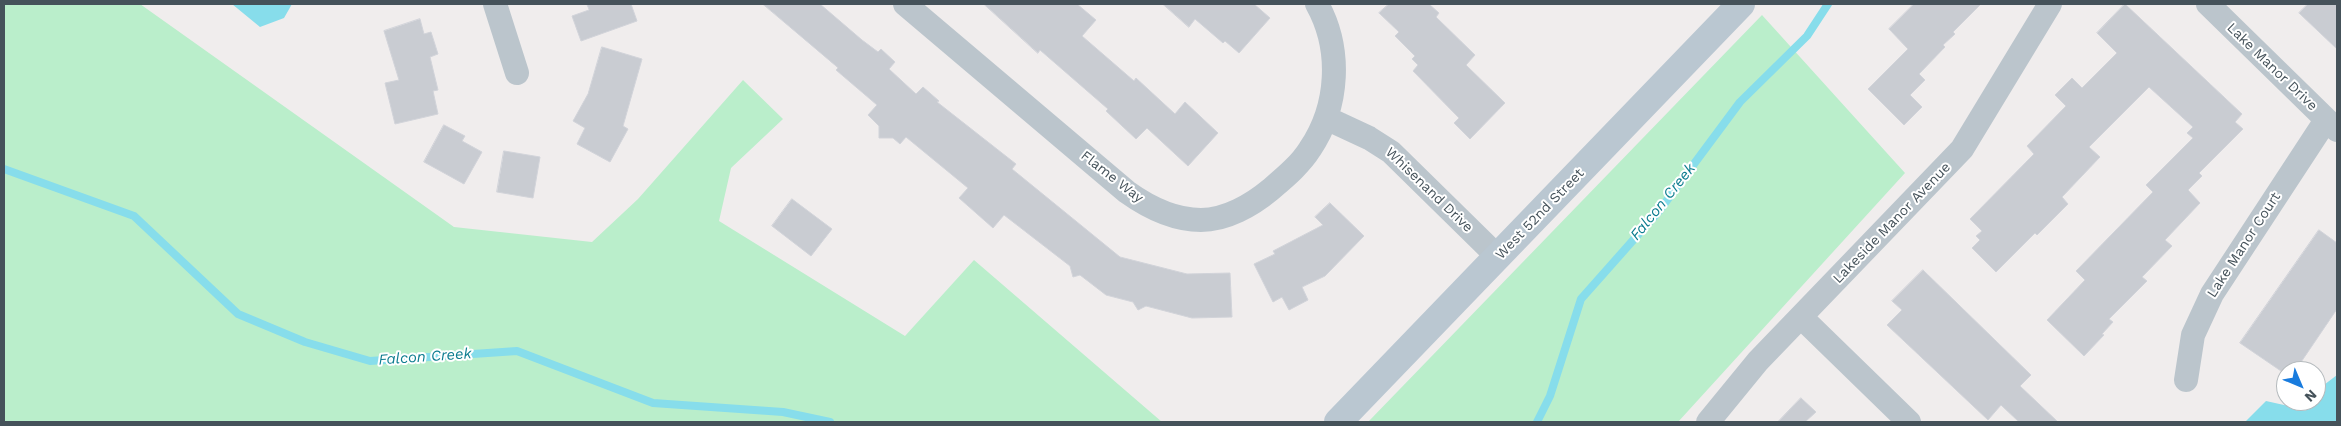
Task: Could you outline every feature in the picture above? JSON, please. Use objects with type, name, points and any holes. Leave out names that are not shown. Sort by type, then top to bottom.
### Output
[{"type":"street","points":[[496,4],[517,73]]},
{"type":"street","name":"Flame Way","points":[[905,4],[1127,192],[1148,205],[1184,218],[1203,220],[1217,218],[1247,206],[1265,194],[1306,155],[1326,118]]},
{"type":"street","points":[[1317,4],[1329,32],[1334,62],[1332,93],[1326,118]]},
{"type":"street","name":"West 52nd Street","points":[[1338,422],[1741,4]]},
{"type":"street","name":"Lakeside Manor Avenue","points":[[1708,422],[1758,361],[1962,149],[2050,4]]},
{"type":"street","name":"Lake Manor Drive","points":[[2208,4],[2332,125]]},
{"type":"street","name":"Whisenand Drive","points":[[1326,118],[1369,138],[1391,152],[1498,257]]},
{"type":"street","name":"Lake Manor Court","points":[[2186,380],[2193,335],[2212,294],[2332,125]]},
{"type":"street","points":[[1802,317],[1909,422]]},
{"type":"green space","points":[[4,4],[140,4],[454,227],[592,242],[638,199],[743,80],[783,119],[731,168],[719,221],[905,336],[974,260],[1162,422],[4,422]]},
{"type":"green space","points":[[1762,15],[1905,173],[1678,422],[1368,422]]},
{"type":"water","points":[[232,4],[292,4],[284,18],[260,27]]},
{"type":"water","points":[[2337,375],[2337,422],[2245,422],[2266,401],[2276,403],[2276,411],[2326,411],[2326,383]]},
{"type":"building","points":[[587,4],[631,4],[637,21],[581,41],[572,16],[589,10]]},
{"type":"building","points":[[763,4],[820,4],[862,40],[878,52],[881,49],[895,62],[889,69],[916,94],[923,87],[939,101],[937,102],[1016,164],[1012,169],[1120,257],[1187,274],[1230,273],[1232,317],[1192,318],[1146,306],[1138,310],[1133,302],[1106,295],[1080,275],[1073,277],[1070,266],[1004,215],[993,228],[959,198],[968,188],[906,137],[900,144],[893,138],[879,138],[879,126],[868,115],[877,105],[836,70],[838,68]]},
{"type":"building","points":[[984,4],[1077,4],[1096,20],[1082,36],[1134,81],[1136,78],[1175,114],[1185,102],[1218,133],[1188,166],[1147,128],[1136,139],[1106,111],[1108,109],[1040,50],[1038,53]]},
{"type":"building","points":[[1163,4],[1254,4],[1270,18],[1239,53],[1225,41],[1223,43],[1195,19],[1189,27]]},
{"type":"building","points":[[1389,4],[1429,4],[1439,13],[1436,17],[1475,55],[1466,65],[1505,103],[1470,139],[1454,123],[1459,118],[1413,71],[1418,65],[1412,59],[1415,56],[1395,36],[1399,32],[1379,13]]},
{"type":"building","points":[[1914,4],[1981,4],[1953,32],[1955,34],[1943,45],[1945,47],[1919,74],[1925,80],[1910,95],[1922,107],[1904,125],[1868,89],[1908,49],[1889,29]]},
{"type":"building","points":[[2125,4],[2242,114],[2235,122],[2243,129],[2199,173],[2202,176],[2188,190],[2200,203],[2165,240],[2172,246],[2142,277],[2147,281],[2109,319],[2113,322],[2102,334],[2104,335],[2084,356],[2047,320],[2085,280],[2076,271],[2153,192],[2146,185],[2193,138],[2187,133],[2193,127],[2149,87],[2089,147],[2100,157],[2062,197],[2068,204],[2037,235],[2035,233],[1996,272],[1972,248],[1980,240],[1976,236],[1982,231],[1970,219],[2034,154],[2027,146],[2066,106],[2055,95],[2072,78],[2082,88],[2117,53],[2097,33]]},
{"type":"building","points":[[2308,4],[2337,4],[2337,49],[2299,13]]},
{"type":"building","points":[[420,19],[424,34],[431,32],[438,54],[430,57],[438,90],[433,91],[438,114],[395,124],[385,83],[399,80],[384,31]]},
{"type":"building","points":[[602,47],[642,59],[623,126],[628,129],[610,162],[577,144],[585,128],[573,121],[588,94]]},
{"type":"building","points":[[444,125],[465,136],[462,141],[482,152],[464,184],[424,162]]},
{"type":"building","points":[[504,151],[540,157],[533,198],[497,192]]},
{"type":"building","points":[[792,199],[832,229],[811,256],[772,226]]},
{"type":"building","points":[[1330,203],[1364,236],[1325,276],[1302,287],[1308,300],[1289,310],[1282,297],[1273,302],[1254,264],[1275,254],[1273,251],[1323,225],[1315,217]]},
{"type":"building","points":[[2319,230],[2337,243],[2337,309],[2302,361],[2276,361],[2276,368],[2240,343]]},
{"type":"building","points":[[1923,270],[2031,375],[2020,386],[2058,422],[2019,422],[2001,405],[1988,420],[1887,325],[1902,310],[1892,301]]},
{"type":"building","points":[[1801,398],[1816,412],[1805,422],[1778,422]]},
{"type":"waterway","name":"Falcon Creek","points":[[1537,422],[1550,396],[1581,299],[1659,211],[1740,102],[1807,36],[1828,4]]},
{"type":"waterway","name":"Falcon Creek","points":[[4,169],[134,216],[238,314],[305,342],[370,361],[517,351],[653,403],[783,412],[830,422]]}]
